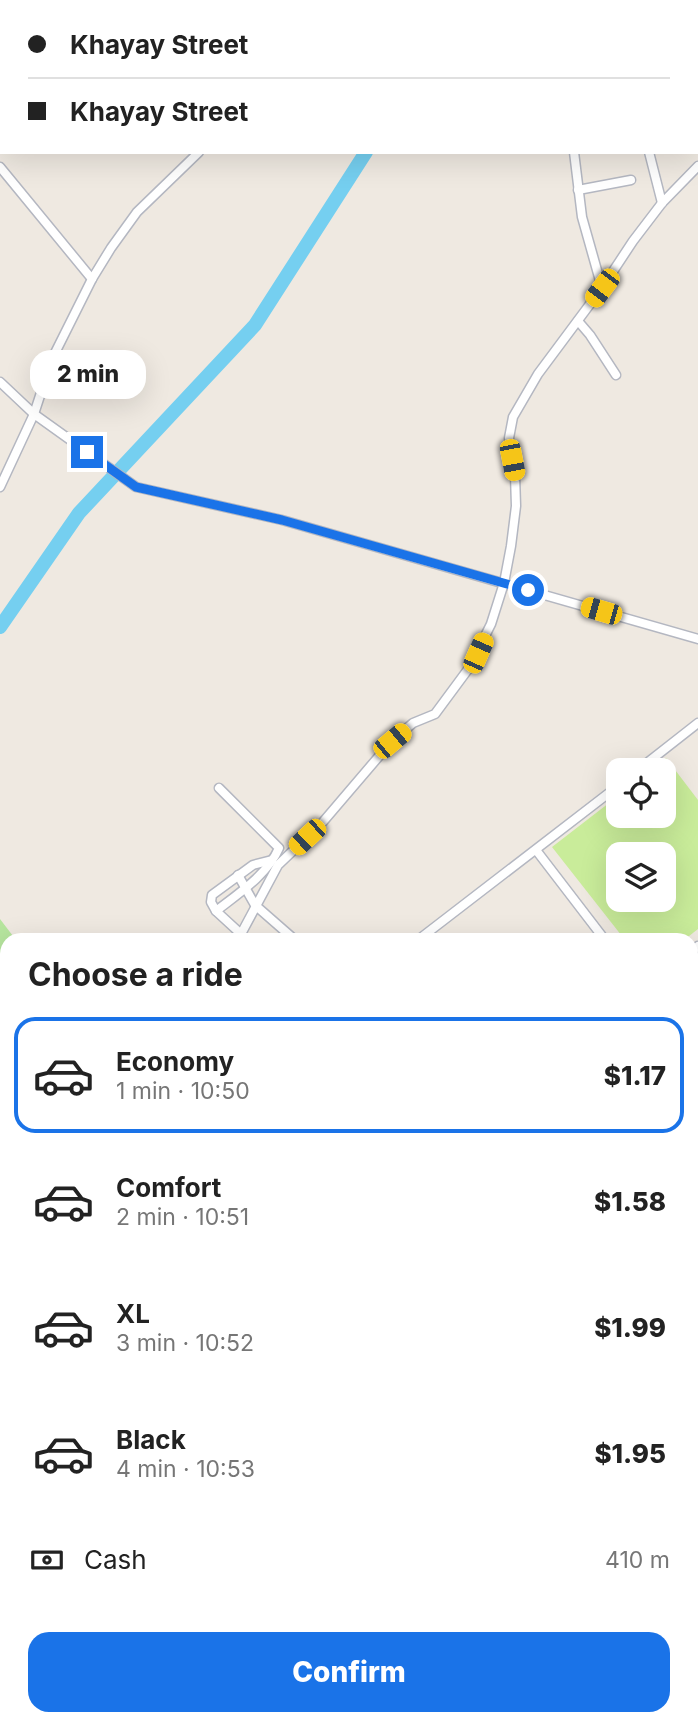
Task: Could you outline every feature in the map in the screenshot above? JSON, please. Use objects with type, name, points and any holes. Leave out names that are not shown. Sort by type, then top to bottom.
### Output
[{"type":"street","points":[[0,487],[34,414],[52,359],[92,279],[138,212],[197,154]]},
{"type":"street","points":[[574,154],[582,217],[602,288]]},
{"type":"street","points":[[650,154],[662,203]]},
{"type":"street","points":[[216,911],[322,824],[392,741],[413,723],[435,713],[478,653],[504,583],[516,506],[510,429],[522,400],[626,250],[662,203],[698,166]]},
{"type":"street","points":[[0,167],[92,279]]},
{"type":"street","points":[[578,190],[631,180]]},
{"type":"street","points":[[578,321],[616,375]]},
{"type":"street","points":[[0,382],[34,414],[136,487],[282,520],[698,639]]},
{"type":"street","points":[[653,758],[698,723]]},
{"type":"street","points":[[219,788],[278,845],[279,850],[243,933]]},
{"type":"street","points":[[427,933],[606,795]]},
{"type":"street","points":[[536,850],[600,933]]},
{"type":"street","points":[[237,933],[216,911],[211,902],[212,895],[253,865],[275,862]]},
{"type":"street","points":[[238,875],[255,905],[287,933]]},
{"type":"green space","points":[[676,771],[698,800],[698,929],[693,933],[620,933],[552,847],[606,805],[606,828],[676,828]]},
{"type":"green space","points":[[0,919],[11,933],[0,933]]},
{"type":"waterway","points":[[0,627],[79,513],[255,325],[365,154]]},
{"type":"route","points":[[87,452],[136,487],[282,520],[528,590]]}]
